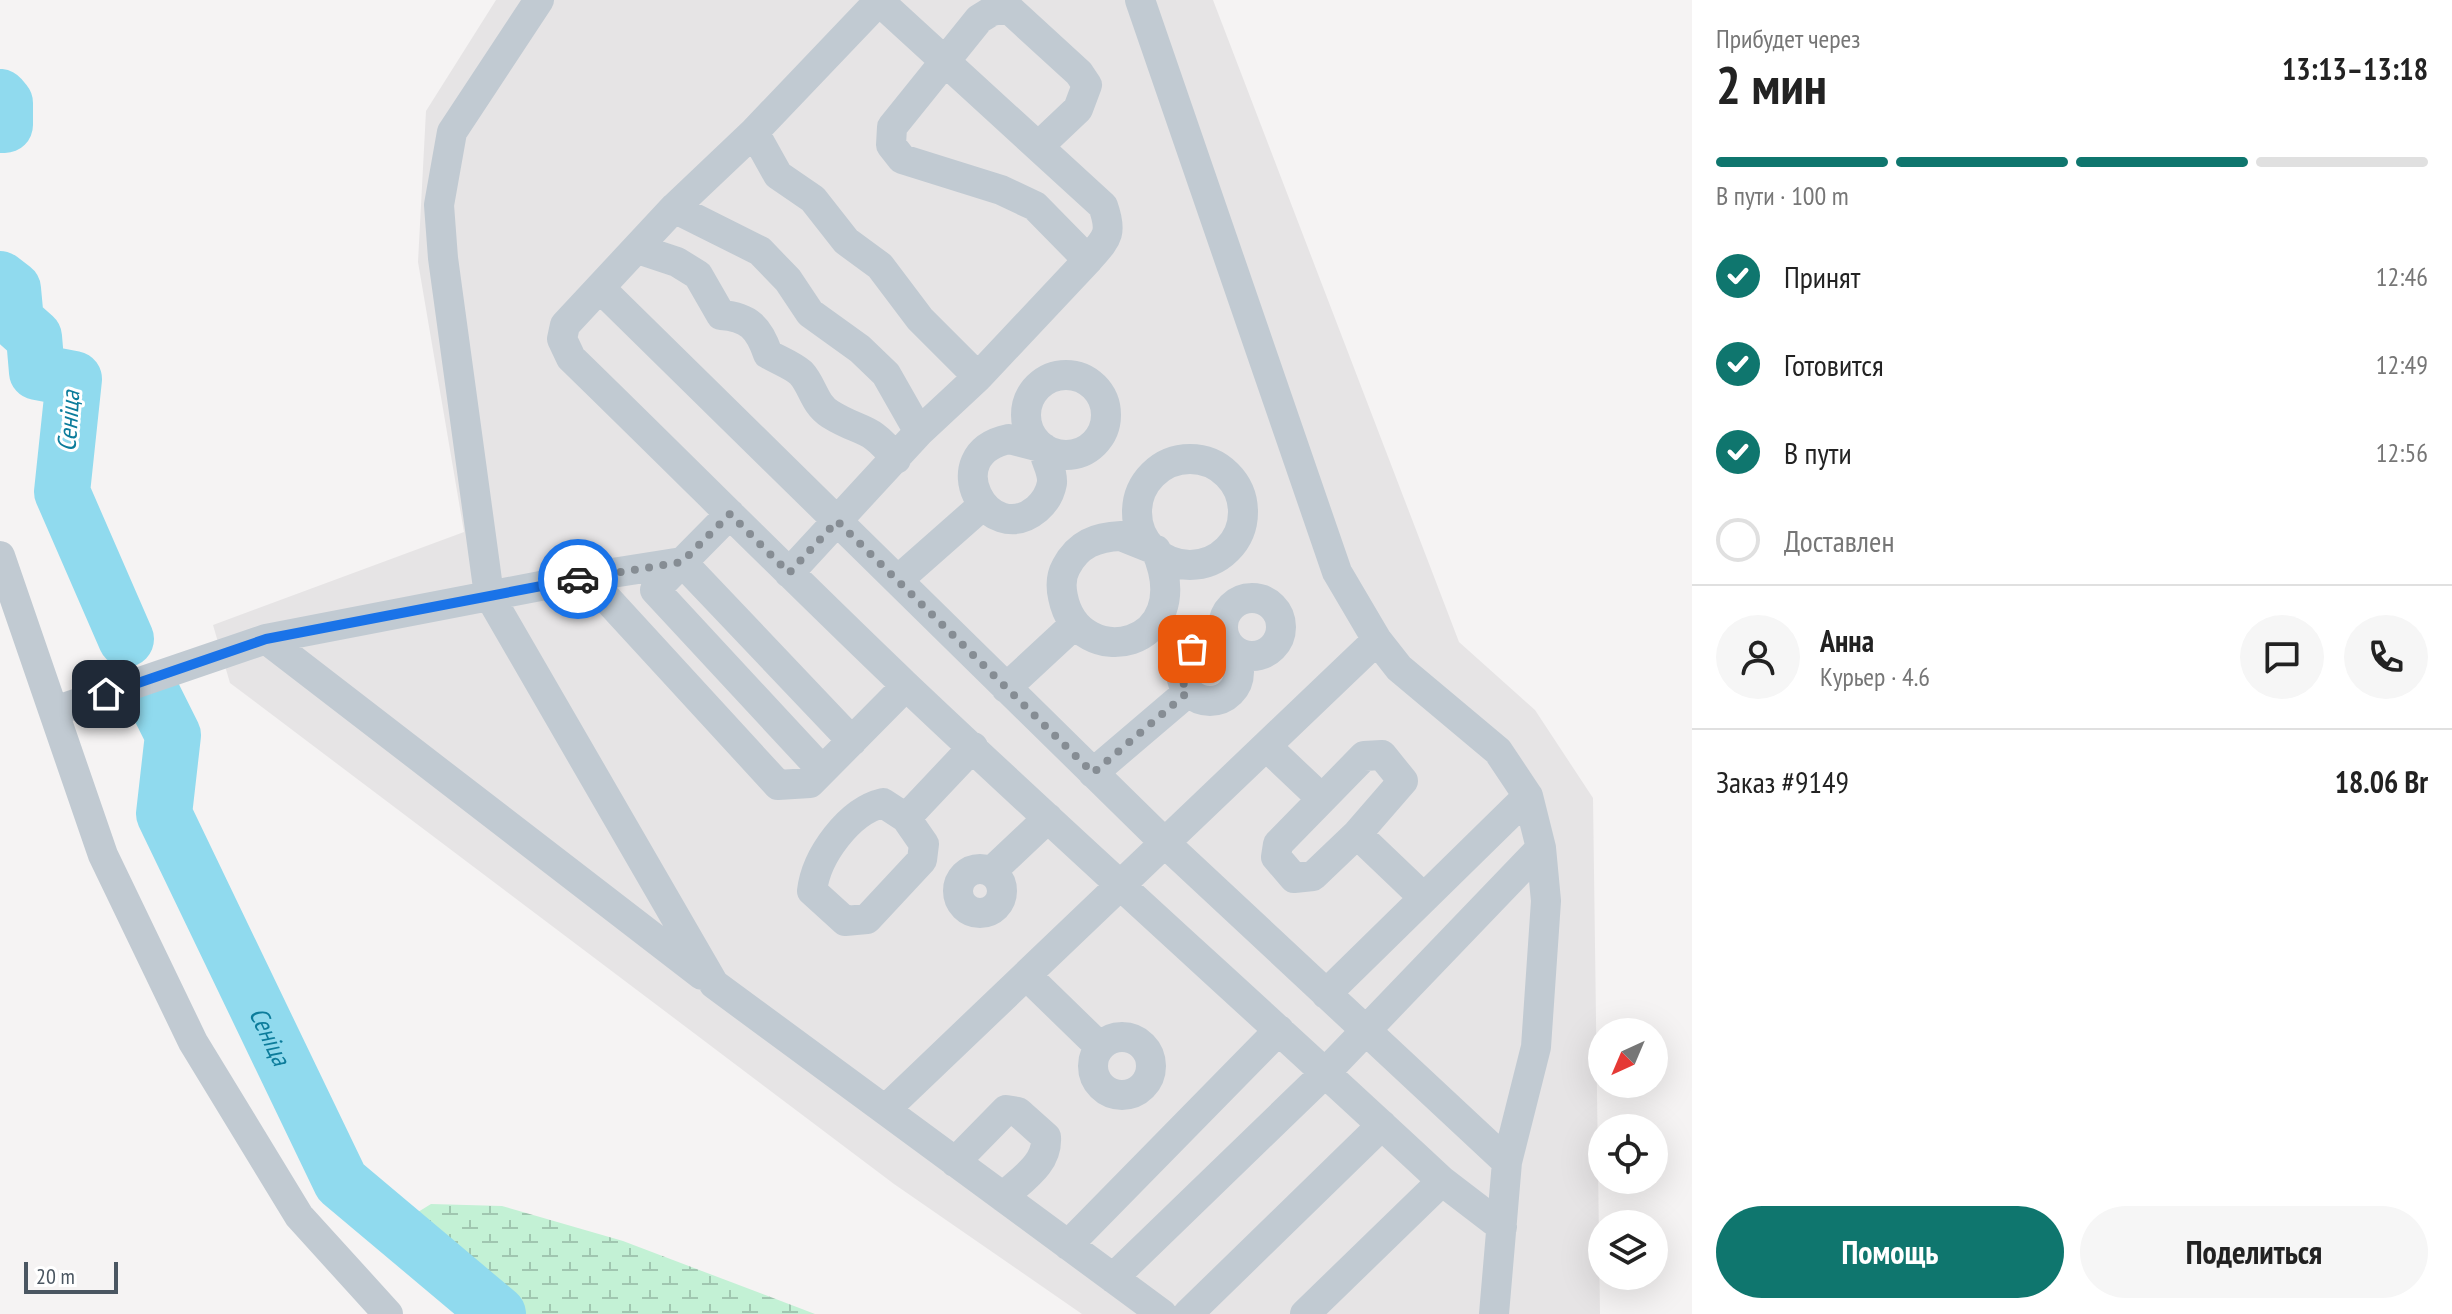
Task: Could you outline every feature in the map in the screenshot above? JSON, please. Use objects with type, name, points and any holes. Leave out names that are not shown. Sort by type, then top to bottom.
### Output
[{"type":"lane","points":[[539,0],[452,132],[439,205],[443,258],[489,595],[714,984]]},
{"type":"lane","points":[[789,573],[919,432],[978,377],[1088,260],[1106,240],[1110,227],[1103,206],[879,0],[754,132],[674,208],[565,325],[562,339],[571,358],[789,573],[906,686],[1442,1181],[1502,1227]]},
{"type":"lane","points":[[1140,0],[1337,572],[1377,640],[1399,668],[1498,751],[1528,796],[1541,848],[1546,901],[1536,1047],[1507,1162],[1494,1314]]},
{"type":"lane","points":[[1040,145],[1078,109],[1087,85],[1079,73],[1008,8],[992,11],[979,19],[947,63],[892,127],[891,145],[902,159],[1001,190],[1035,206],[1088,260]]},
{"type":"lane","points":[[754,132],[778,175],[813,199],[846,241],[880,266],[920,319],[978,377]]},
{"type":"lane","points":[[674,208],[760,251],[788,280],[810,313],[860,349],[886,374],[919,432]]},
{"type":"lane","points":[[638,249],[677,262],[698,275],[721,315],[739,316],[753,324],[761,332],[768,354],[799,371],[811,385],[818,404],[830,414],[872,433],[896,459]]},
{"type":"lane","points":[[600,288],[1166,844],[1507,1162]]},
{"type":"lane","points":[[1009,439],[1044,448],[1052,480],[1043,505],[1020,518],[1006,518],[983,505],[976,495],[973,470],[986,448],[1009,439]]},
{"type":"lane","points":[[898,580],[983,505]]},
{"type":"lane","points":[[625,618],[730,514]]},
{"type":"lane","points":[[1121,536],[1156,550],[1167,581],[1167,599],[1162,614],[1151,628],[1137,637],[1104,641],[1075,624],[1065,608],[1061,590],[1063,572],[1072,556],[1086,543],[1103,537],[1121,536]]},
{"type":"lane","points":[[0,556],[103,855],[193,1042],[299,1216],[388,1314]]},
{"type":"lane","points":[[55,711],[266,639],[489,595],[682,562]]},
{"type":"lane","points":[[682,562],[852,741]]},
{"type":"lane","points":[[587,577],[778,785],[810,783],[906,686]]},
{"type":"lane","points":[[655,590],[822,770]]},
{"type":"lane","points":[[1006,688],[1075,624]]},
{"type":"lane","points":[[266,639],[714,984],[1162,1314]]},
{"type":"lane","points":[[885,1110],[1123,886],[1377,640]]},
{"type":"lane","points":[[1211,643],[1234,651],[1239,675],[1231,692],[1223,698],[1204,701],[1188,692],[1181,665],[1192,649],[1211,643]]},
{"type":"lane","points":[[1093,773],[1188,692]]},
{"type":"lane","points":[[906,818],[973,747]]},
{"type":"lane","points":[[1267,747],[1322,799]]},
{"type":"lane","points":[[1382,755],[1403,781],[1357,834],[1313,876],[1294,878],[1276,857],[1278,844],[1322,799],[1364,756],[1382,755]]},
{"type":"lane","points":[[1326,994],[1528,796]]},
{"type":"lane","points":[[992,871],[1048,818]]},
{"type":"lane","points":[[1357,834],[1424,898]]},
{"type":"lane","points":[[1113,1278],[1325,1073],[1541,848]]},
{"type":"lane","points":[[1027,976],[1100,1047]]},
{"type":"lane","points":[[1068,1245],[1279,1030]]},
{"type":"lane","points":[[955,1162],[995,1118],[1006,1110],[1018,1112],[1046,1137],[1047,1151],[1041,1161],[1003,1197]]},
{"type":"lane","points":[[1188,1314],[1382,1125]]},
{"type":"lane","points":[[1305,1314],[1442,1181]]},
{"type":"shaded area","points":[[496,0],[1213,0],[1459,642],[1535,710],[1593,798],[1596,1018],[1588,1018],[1588,1098],[1597,1098],[1597,1114],[1588,1114],[1588,1194],[1598,1194],[1599,1210],[1588,1210],[1588,1290],[1600,1290],[1600,1314],[1082,1314],[894,1184],[230,683],[213,625],[464,532],[418,262],[426,111]]},
{"type":"green space","points":[[431,1204],[502,1206],[623,1241],[815,1314],[488,1314],[421,1261],[418,1212]]},
{"type":"waterway","name":"Сеніца","points":[[0,97],[5,103],[5,125],[0,125]]},
{"type":"waterway","name":"Сеніца","points":[[0,279],[13,289],[16,321],[34,337],[37,372],[74,379],[62,492],[126,639]]},
{"type":"waterway","name":"Сеніца","points":[[154,697],[173,735],[164,814],[341,1182],[498,1314]]},
{"type":"way so far","points":[[578,579],[682,562],[730,514],[789,573],[837,521],[1093,773],[1188,692],[1183,683],[1181,665],[1192,649]]},
{"type":"route","points":[[106,694],[266,639],[578,579]]}]
